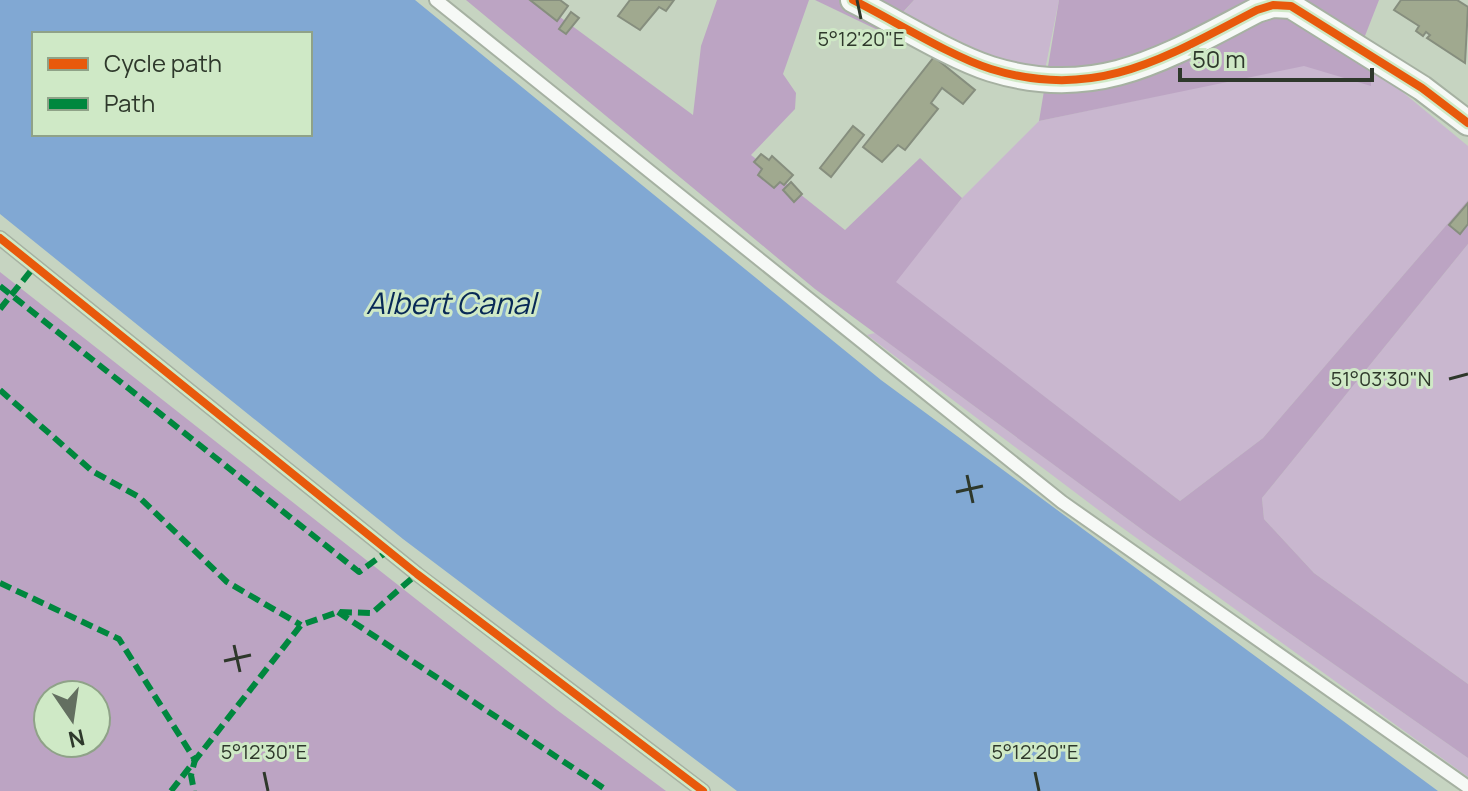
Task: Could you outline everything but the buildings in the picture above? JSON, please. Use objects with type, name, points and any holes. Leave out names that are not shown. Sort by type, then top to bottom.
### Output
[{"type":"street","points":[[853,0],[988,68],[1039,80],[1076,82],[1142,66],[1257,10],[1273,5],[1291,6],[1422,88],[1468,123]]},
{"type":"lane","points":[[436,0],[1062,502],[1468,787]]},
{"type":"lane","points":[[0,238],[388,551],[703,791]]},
{"type":"shaded area","points":[[466,0],[537,0],[693,115],[701,46],[717,0],[809,0],[783,74],[796,93],[795,109],[751,155],[845,230],[920,158],[962,198],[896,282],[1180,501],[1263,438],[1468,200],[1468,244],[1262,498],[1264,519],[1314,573],[1468,684],[1468,758],[1148,534],[815,289]]},
{"type":"shaded area","points":[[815,0],[914,0],[884,33]]},
{"type":"shaded area","points":[[914,0],[1059,0],[1045,70],[988,55],[903,13]]},
{"type":"shaded area","points":[[1059,0],[1379,0],[1363,41],[1371,66],[1371,86],[1304,66],[1039,121]]},
{"type":"shaded area","points":[[1304,65],[1371,85],[1371,66],[1468,146],[1468,200],[1263,438],[1180,501],[895,282],[962,198],[1039,121]]},
{"type":"shaded area","points":[[1468,244],[1468,684],[1314,573],[1264,519],[1262,498]]},
{"type":"shaded area","points":[[0,272],[557,710],[666,791],[0,791]]},
{"type":"shaded area","points":[[875,333],[1148,534],[1468,758],[1468,777],[1113,521],[867,335]]},
{"type":"water","name":"Albert Canal","points":[[0,0],[415,0],[881,380],[1438,791],[737,791],[403,539],[0,214]]},
{"type":"marked path","points":[[0,309],[34,267]]},
{"type":"marked path","points":[[0,286],[359,572],[388,551]]},
{"type":"marked path","points":[[0,390],[92,471],[139,497],[227,582],[301,625]]},
{"type":"marked path","points":[[171,791],[301,625],[338,612],[372,613],[417,574]]},
{"type":"marked path","points":[[0,583],[119,639],[195,760],[191,775],[194,791]]},
{"type":"marked path","points":[[338,612],[608,791]]},
{"type":"cycle path","points":[[853,0],[975,63],[1029,78],[1064,80],[1130,70],[1192,44],[1257,10],[1273,5],[1291,6],[1422,88],[1468,123]]},
{"type":"cycle path","points":[[0,238],[417,574],[703,791]]}]
